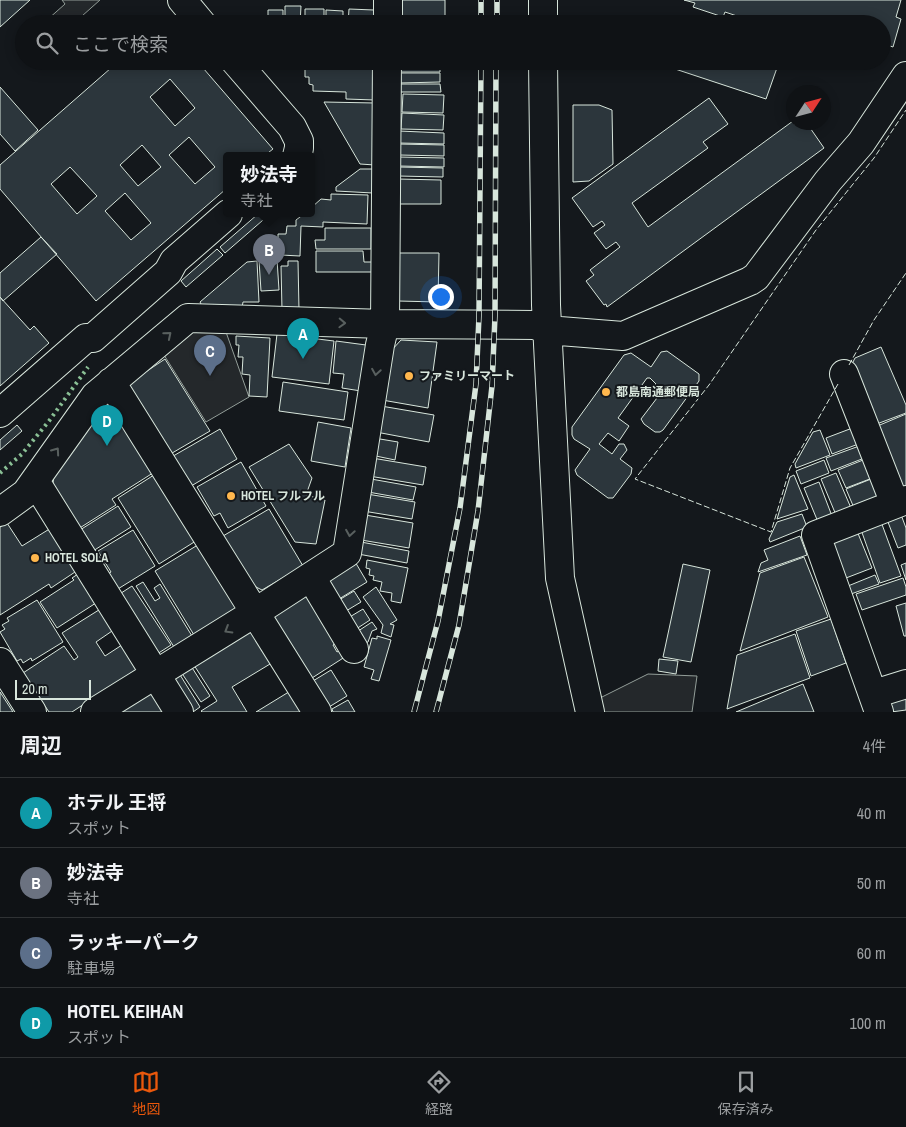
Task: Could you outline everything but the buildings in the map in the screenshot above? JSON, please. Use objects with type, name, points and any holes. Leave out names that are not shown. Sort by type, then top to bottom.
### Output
[{"type":"street","points":[[182,0],[194,15]]},
{"type":"street","points":[[388,0],[388,15]]},
{"type":"street","points":[[543,0],[543,15]]},
{"type":"street","points":[[243,70],[292,128],[299,141],[298,152]]},
{"type":"street","points":[[95,712],[347,553],[385,324],[387,70]]},
{"type":"street","points":[[544,70],[547,330],[560,578],[590,712]]},
{"type":"street","points":[[0,512],[26,493],[95,396],[188,318],[385,324],[528,324],[547,330],[623,336],[750,281],[756,277],[828,181],[861,143],[906,76]]},
{"type":"street","points":[[0,413],[86,338],[93,338],[168,272],[174,261],[225,217]]},
{"type":"street","points":[[844,374],[901,502],[816,534],[877,703],[906,684]]},
{"type":"street","points":[[111,382],[318,712]]},
{"type":"street","points":[[35,481],[179,712]]},
{"type":"street","points":[[311,577],[354,649]]},
{"type":"street","points":[[0,662],[32,712]]},
{"type":"shaded area","points":[[62,0],[100,0],[83,15],[53,15],[65,4]]},
{"type":"shaded area","points":[[191,331],[226,332],[249,397],[206,422],[164,355]]},
{"type":"shaded area","points":[[648,674],[697,676],[692,712],[600,712],[596,700]]},
{"type":"railway","points":[[481,0],[481,15]]},
{"type":"railway","points":[[497,0],[497,15]]},
{"type":"railway","points":[[414,712],[438,621],[460,508],[476,384],[479,316],[481,70]]},
{"type":"railway","points":[[436,712],[459,625],[478,511],[492,386],[495,316],[496,70]]},
{"type":"hedge","points":[[0,473],[22,454],[49,421],[88,367]]},
{"type":"fence","points":[[838,384],[790,468],[771,532],[635,479],[709,385],[816,230],[874,158],[906,110]]},
{"type":"fence","points":[[849,365],[874,320],[906,273]]},
{"type":"place","name":"妙法寺","points":[[269,275]]},
{"type":"place","name":"ホテル 王将","points":[[303,359]]},
{"type":"place","name":"ラッキーパーク","points":[[210,376]]},
{"type":"place","name":"ファミリーマート","points":[[409,376]]},
{"type":"place","name":"都島南通郵便局","points":[[606,392]]},
{"type":"place","name":"HOTEL KEIHAN","points":[[107,446]]},
{"type":"place","name":"HOTEL フルフル","points":[[231,496]]},
{"type":"place","name":"HOTEL SOLA","points":[[35,558]]}]
